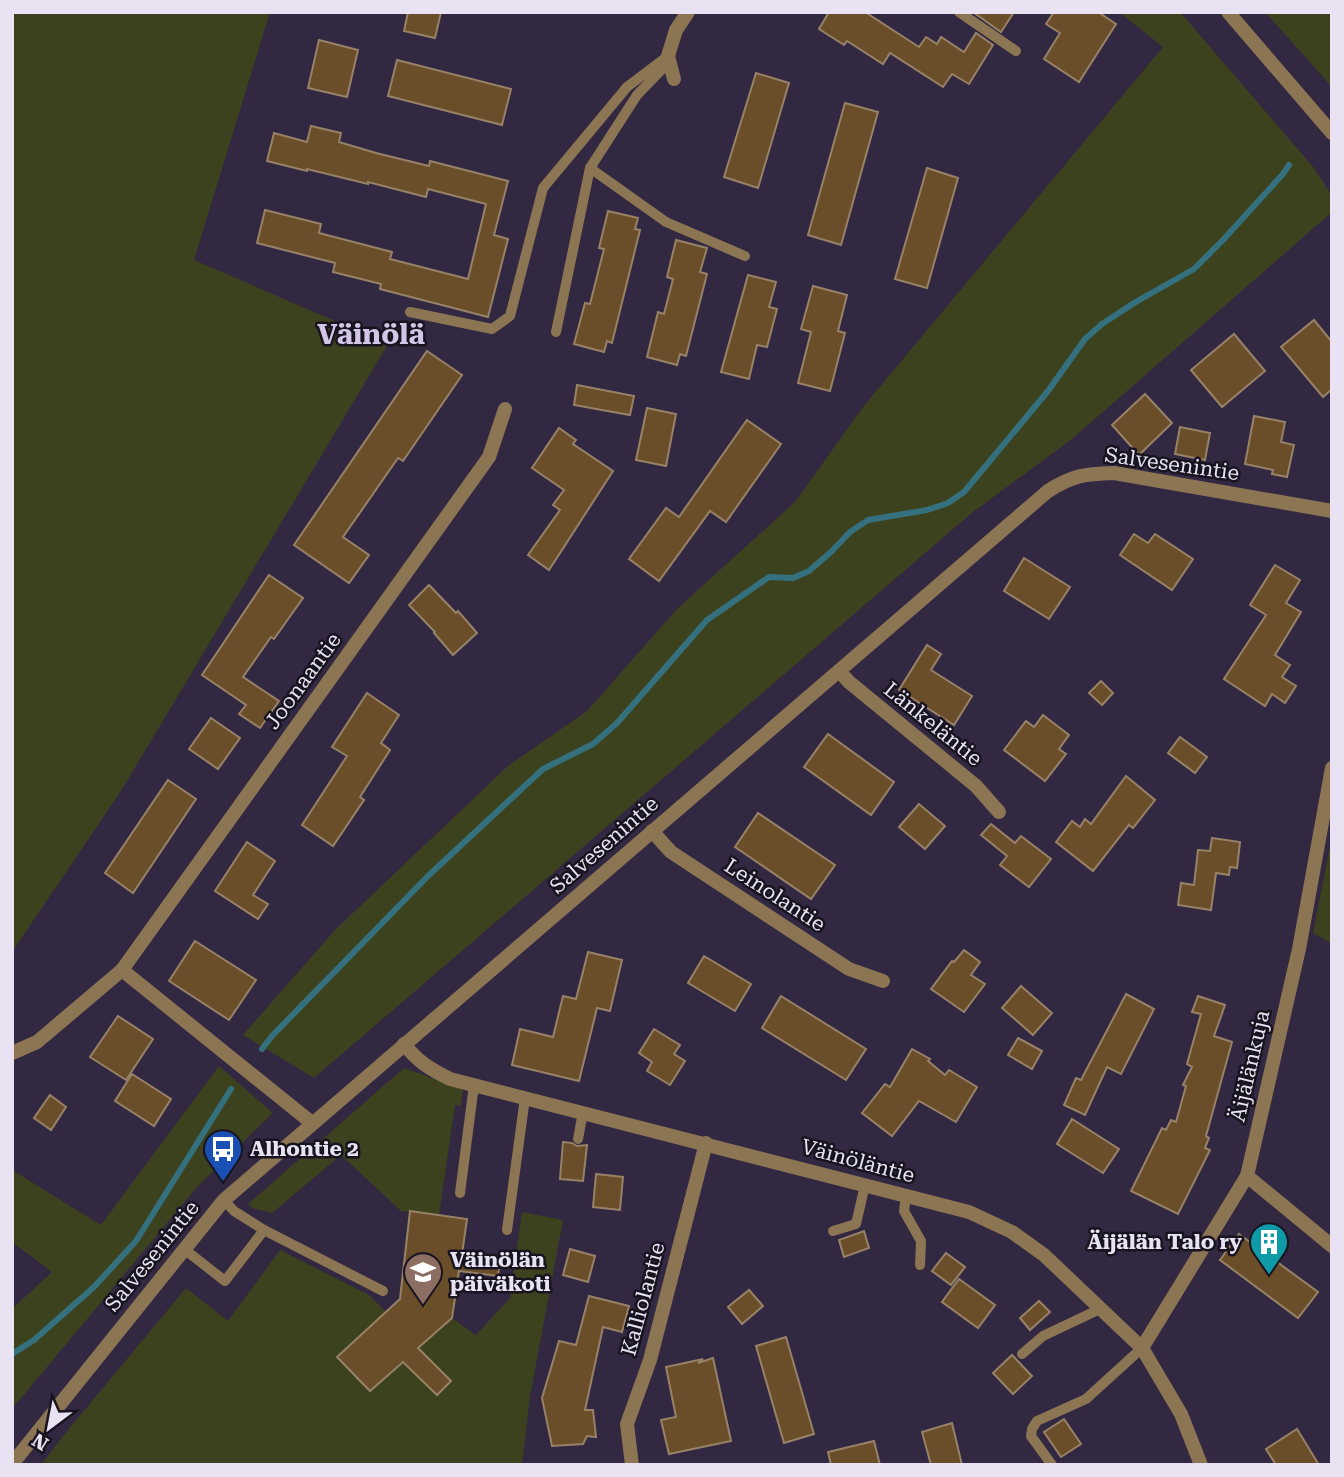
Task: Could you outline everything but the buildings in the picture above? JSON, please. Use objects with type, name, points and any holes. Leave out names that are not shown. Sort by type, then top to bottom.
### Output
[{"type":"street","points":[[674,79],[669,58],[676,30],[688,12]]},
{"type":"street","points":[[1228,12],[1332,133]]},
{"type":"street","name":"Joonaantie","points":[[12,1054],[37,1042],[122,970],[489,457],[505,409]]},
{"type":"street","name":"Salvesenintie","points":[[12,1464],[223,1200],[1048,491],[1067,479],[1114,473],[1332,511]]},
{"type":"street","name":"Länkeläntie","points":[[839,671],[976,786],[999,812]]},
{"type":"street","name":"Äijälänkuja","points":[[1142,1348],[1247,1176],[1299,949],[1332,768]]},
{"type":"street","name":"Leinolantie","points":[[652,831],[671,852],[849,969],[883,981]]},
{"type":"street","points":[[122,970],[312,1123]]},
{"type":"street","name":"Väinöläntie","points":[[404,1044],[425,1066],[450,1079],[969,1212],[1012,1232],[1044,1255],[1142,1348],[1181,1413],[1201,1465]]},
{"type":"street","name":"Kalliolantie","points":[[632,1465],[627,1424],[649,1360],[706,1143]]},
{"type":"street","points":[[1247,1176],[1332,1246]]},
{"type":"lane","points":[[959,12],[1016,51]]},
{"type":"lane","points":[[556,332],[590,168],[637,95],[669,58]]},
{"type":"lane","points":[[410,312],[492,329],[510,316],[543,188],[627,87],[669,58]]},
{"type":"lane","points":[[590,168],[666,222],[745,256]]},
{"type":"lane","points":[[460,1193],[474,1085]]},
{"type":"lane","points":[[507,1230],[525,1098]]},
{"type":"lane","points":[[578,1139],[583,1112]]},
{"type":"lane","points":[[833,1231],[856,1224],[865,1185]]},
{"type":"lane","points":[[906,1196],[904,1211],[921,1241],[920,1265]]},
{"type":"lane","points":[[223,1200],[234,1211],[264,1230],[383,1291]]},
{"type":"lane","points":[[184,1249],[225,1281],[264,1230]]},
{"type":"lane","points":[[1022,1354],[1043,1336],[1100,1309]]},
{"type":"lane","points":[[1052,1465],[1031,1436],[1037,1421],[1086,1399],[1142,1348]]},
{"type":"green space","points":[[12,12],[270,12],[194,260],[388,344],[121,791],[12,952]]},
{"type":"green space","points":[[1119,12],[1180,12],[1314,168],[1332,196],[1332,212],[1072,439],[973,512],[314,1078],[243,1035],[336,929],[508,766],[587,711],[678,608],[795,502],[863,407],[1163,47]]},
{"type":"green space","points":[[1265,12],[1332,12],[1332,87]]},
{"type":"green space","points":[[1332,836],[1332,944],[1313,933]]},
{"type":"green space","points":[[219,1066],[273,1113],[198,1186],[12,1409],[12,1309],[52,1272],[12,1242],[12,1170],[101,1225]]},
{"type":"green space","points":[[404,1068],[463,1089],[461,1106],[455,1105],[439,1215],[401,1211],[341,1155],[272,1213],[252,1208],[248,1204]]},
{"type":"green space","points":[[522,1212],[563,1220],[530,1396],[522,1465],[41,1465],[186,1288],[228,1321],[280,1250],[369,1295],[386,1312],[370,1391],[452,1318],[476,1335],[510,1298]]},
{"type":"waterway","points":[[262,1049],[428,876],[543,769],[593,744],[617,723],[707,620],[769,577],[793,578],[809,571],[850,532],[868,520],[927,510],[948,503],[964,492],[1048,391],[1085,339],[1134,303],[1194,269],[1289,165]]},
{"type":"waterway","points":[[12,1354],[34,1340],[94,1287],[136,1241],[231,1089]]},
{"type":"place","name":"Alhontie 2","points":[[223,1183]]},
{"type":"place","name":"Äijälän Talo ry","points":[[1269,1276]]},
{"type":"place","name":"Väinölän päiväkoti","points":[[423,1306]]},
{"type":"district","name":"Väinölä","points":[[371,334]]}]
